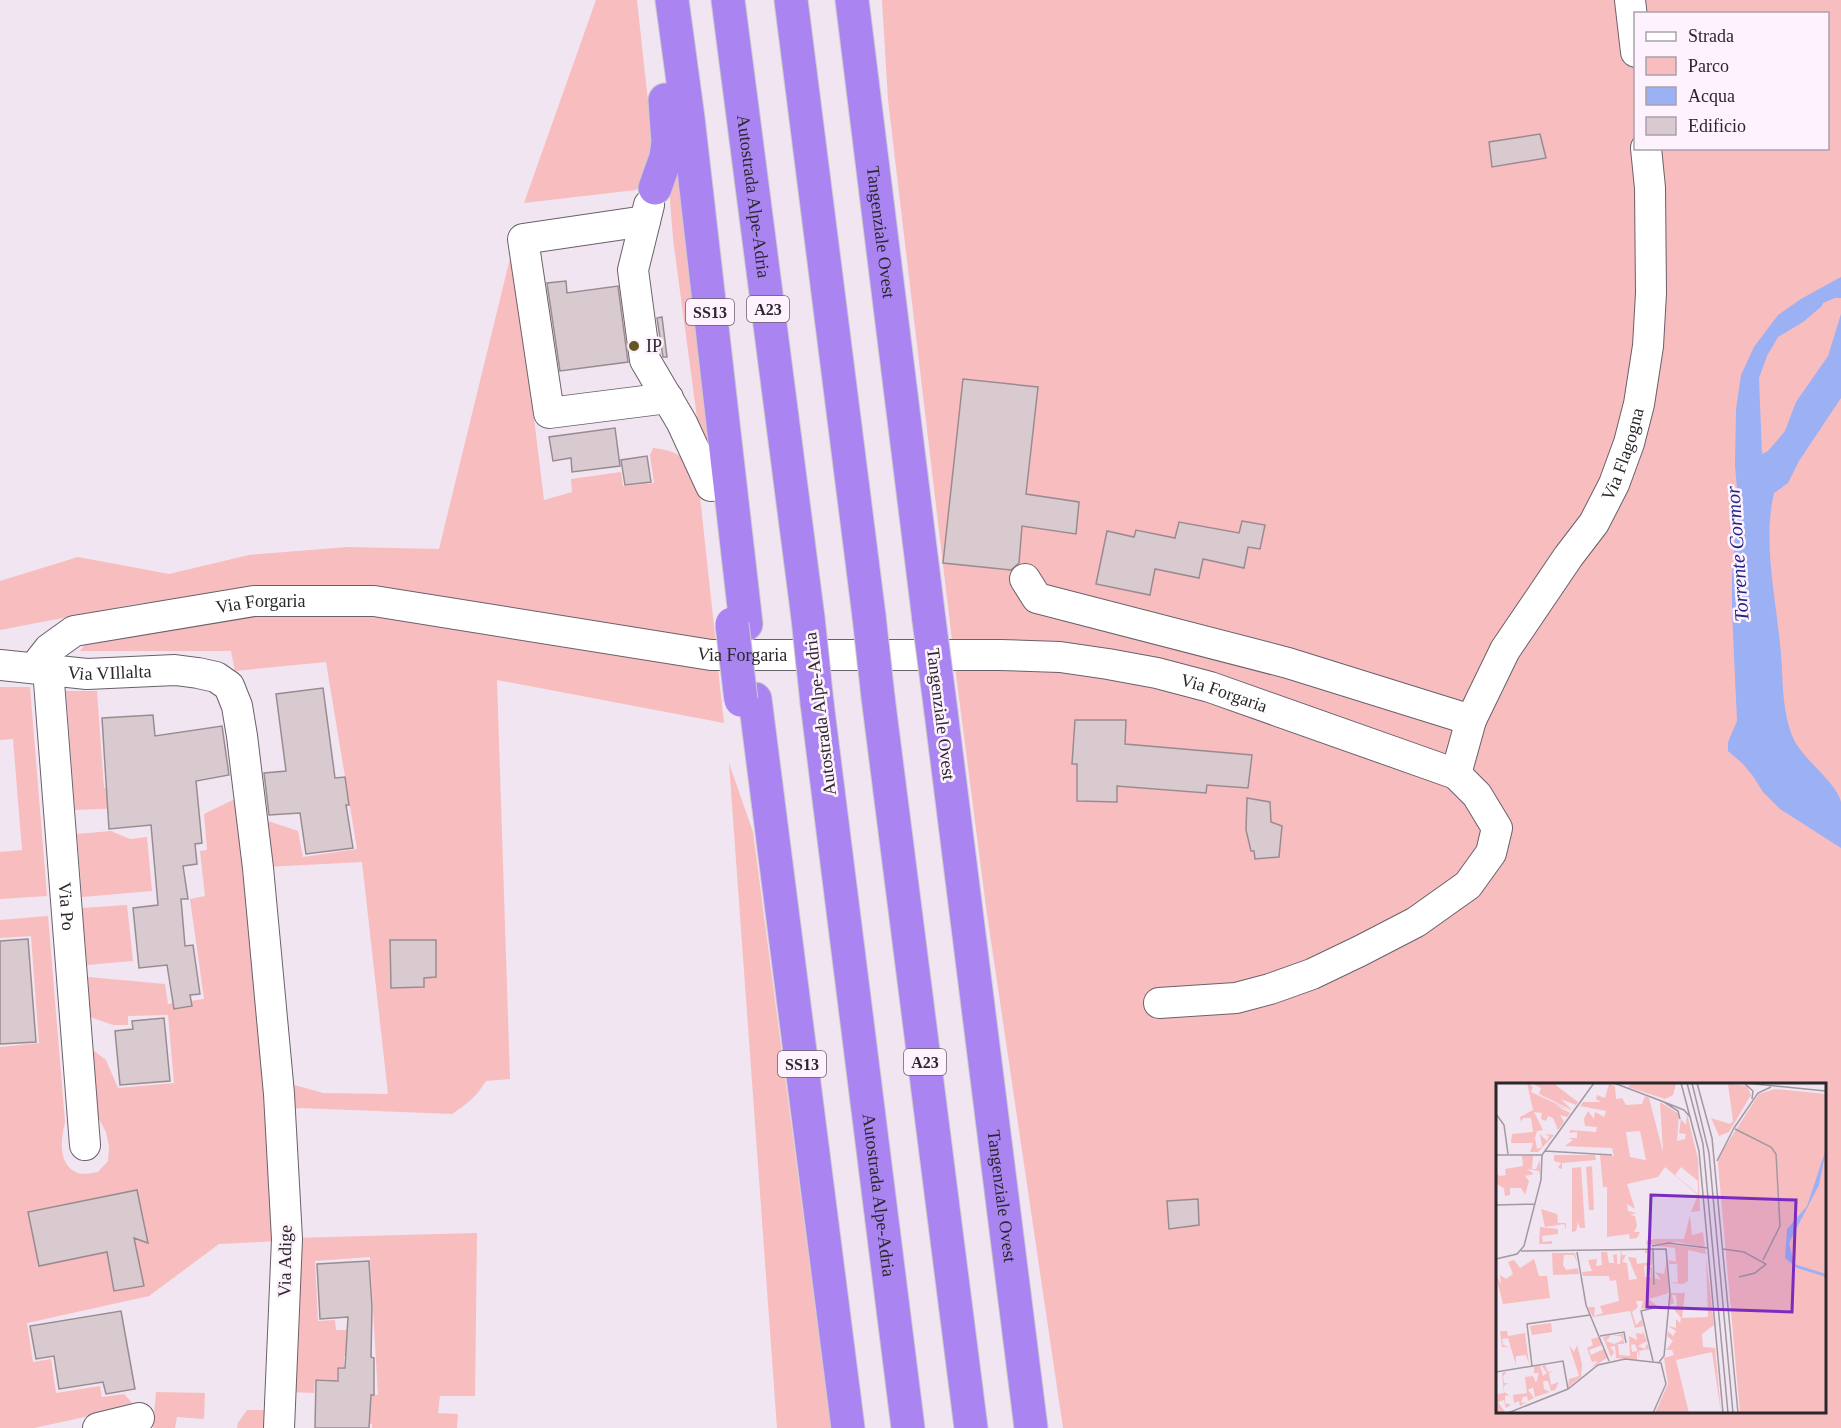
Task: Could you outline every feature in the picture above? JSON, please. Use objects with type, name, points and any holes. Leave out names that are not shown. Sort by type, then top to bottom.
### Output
[{"type":"highway","points":[[652,0],[668,142],[666,157],[655,188]]},
{"type":"highway","name":"SS13","points":[[672,0],[688,118],[748,700],[768,804],[848,1428]]},
{"type":"highway","name":"Autostrada Alpe-Adria","points":[[728,0],[808,618],[908,1428]]},
{"type":"highway","name":"A23","points":[[791,0],[971,1428]]},
{"type":"highway","name":"Tangenziale Ovest","points":[[852,0],[1031,1428]]},
{"type":"highway","points":[[711,486],[717,501],[739,624]]},
{"type":"street","points":[[1630,0],[1634,42]]},
{"type":"street","name":"Via Flagogna","points":[[1471,720],[1505,650],[1594,523],[1614,484],[1629,443],[1639,404],[1648,346],[1651,293],[1650,188],[1646,150]]},
{"type":"street","points":[[655,188],[633,270],[645,360],[682,423],[711,486]]},
{"type":"street","points":[[645,221],[523,239],[549,413],[668,398]]},
{"type":"street","points":[[1025,579],[1037,598],[1288,663],[1471,720],[1456,774]]},
{"type":"street","name":"Via Forgaria","points":[[41,669],[49,649],[74,631],[254,601],[374,601],[711,655],[1060,657],[1108,664],[1210,687],[1456,774],[1477,795],[1497,828],[1491,853],[1468,885],[1416,922],[1312,974],[1270,989],[1236,998],[1159,1003]]},
{"type":"street","name":"Via VIllalta","points":[[0,666],[87,674],[175,670],[216,677]]},
{"type":"street","name":"Via Po","points":[[41,669],[86,1145]]},
{"type":"street","name":"Via Adige","points":[[216,677],[229,686],[237,706],[242,736],[258,868],[279,1094],[287,1239],[279,1428]]},
{"type":"street","points":[[98,1428],[139,1418]]},
{"type":"green space","points":[[596,0],[637,0],[652,138],[648,172],[636,190],[524,203]]},
{"type":"green space","points":[[882,0],[1841,0],[1841,1428],[1063,1428],[986,907],[888,100]]},
{"type":"green space","points":[[673,173],[678,175],[681,184],[711,455],[698,425],[673,239],[669,186]]},
{"type":"green space","points":[[513,246],[544,500],[572,492],[571,479],[621,472],[623,486],[654,483],[650,455],[653,448],[672,452],[683,459],[699,487],[716,645],[184,599],[136,604],[0,630],[0,581],[78,557],[169,574],[249,555],[347,547],[439,549]]},
{"type":"green space","points":[[371,613],[718,668],[724,723],[497,680],[510,1079],[486,1081],[471,1100],[452,1114],[292,1109],[287,1083],[323,1093],[388,1094],[362,862],[266,867],[259,818],[298,831],[303,857],[357,849],[326,662],[235,671],[231,651],[80,651],[88,640],[253,614]]},
{"type":"green space","points":[[0,687],[30,687],[47,896],[0,899],[0,852],[22,850],[13,739],[0,740]]},
{"type":"green space","points":[[66,691],[97,691],[104,788],[136,787],[126,808],[75,810]]},
{"type":"green space","points":[[729,763],[753,832],[831,1428],[777,1428]]},
{"type":"green space","points":[[239,797],[279,1241],[219,1244],[149,1296],[27,1323],[33,1362],[51,1359],[56,1393],[100,1386],[102,1397],[124,1394],[135,1406],[34,1428],[0,1428],[0,1047],[39,1043],[31,936],[0,938],[0,920],[48,916],[65,1122],[62,1151],[71,1169],[82,1174],[98,1172],[108,1161],[109,1146],[106,1132],[98,1117],[93,1050],[106,1060],[118,1088],[174,1083],[168,1015],[128,1016],[128,1025],[113,1025],[90,1017],[88,977],[165,984],[168,1004],[204,999],[190,899],[205,896],[200,851],[207,850],[204,814]]},
{"type":"green space","points":[[111,831],[130,839],[147,837],[152,891],[82,897],[77,834]]},
{"type":"green space","points":[[127,905],[133,961],[87,965],[82,908]]},
{"type":"green space","points":[[477,1233],[475,1396],[440,1396],[438,1413],[458,1414],[457,1428],[372,1428],[372,1424],[330,1422],[331,1395],[378,1395],[370,1257],[315,1261],[318,1321],[335,1320],[336,1330],[347,1330],[348,1356],[344,1356],[344,1367],[337,1367],[337,1380],[315,1379],[314,1393],[291,1392],[292,1238]]},
{"type":"green space","points":[[156,1392],[205,1393],[204,1419],[177,1417],[175,1428],[153,1428]]},
{"type":"green space","points":[[247,1410],[266,1410],[265,1428],[237,1428]]},
{"type":"water","name":"Torrente Cormor","points":[[1841,277],[1841,298],[1823,303],[1803,322],[1778,337],[1767,356],[1759,378],[1762,454],[1768,451],[1785,431],[1796,402],[1828,356],[1841,314],[1841,398],[1799,461],[1788,483],[1774,493],[1769,532],[1787,719],[1799,748],[1827,779],[1841,802],[1841,848],[1780,809],[1763,792],[1742,763],[1728,751],[1728,742],[1737,721],[1732,574],[1738,501],[1735,465],[1736,409],[1741,375],[1754,347],[1778,315],[1801,299]]},
{"type":"building","points":[[1540,134],[1546,158],[1492,167],[1489,142]]},
{"type":"building","points":[[566,281],[567,293],[618,286],[628,362],[560,371],[547,283]]},
{"type":"building","points":[[662,317],[667,357],[663,357],[657,318]]},
{"type":"building","points":[[963,379],[1038,387],[1026,494],[1079,502],[1076,534],[1022,526],[1019,563],[1011,570],[943,563]]},
{"type":"building","points":[[615,428],[620,466],[572,472],[571,458],[553,461],[549,437]]},
{"type":"building","points":[[647,456],[651,482],[625,485],[621,460]]},
{"type":"building","points":[[1242,521],[1265,525],[1260,549],[1248,547],[1244,568],[1203,559],[1199,578],[1155,569],[1150,595],[1096,584],[1107,531],[1134,537],[1136,530],[1175,538],[1179,522],[1239,533]]},
{"type":"building","points":[[323,688],[335,778],[345,777],[349,805],[346,805],[353,848],[306,854],[300,813],[269,815],[264,773],[286,771],[276,694]]},
{"type":"building","points":[[153,715],[155,736],[222,726],[229,775],[196,781],[202,843],[195,844],[197,864],[183,866],[188,899],[181,899],[185,946],[193,945],[200,994],[190,995],[192,1006],[174,1009],[167,965],[139,968],[133,908],[158,905],[151,825],[109,829],[102,718]]},
{"type":"building","points":[[1075,720],[1126,720],[1125,744],[1252,755],[1248,788],[1207,785],[1206,793],[1117,786],[1117,802],[1077,801],[1077,764],[1072,764]]},
{"type":"building","points":[[1247,798],[1270,802],[1271,822],[1282,826],[1279,857],[1255,859],[1246,830]]},
{"type":"building","points":[[28,939],[36,1042],[0,1044],[0,941]]},
{"type":"building","points":[[390,940],[436,940],[436,977],[424,978],[424,987],[391,988]]},
{"type":"building","points":[[164,1018],[170,1081],[120,1085],[115,1031],[133,1029],[132,1021]]},
{"type":"building","points":[[137,1190],[148,1243],[134,1238],[144,1286],[114,1291],[107,1252],[39,1266],[28,1212]]},
{"type":"building","points":[[1198,1199],[1199,1225],[1169,1229],[1167,1201]]},
{"type":"building","points":[[369,1261],[374,1395],[371,1395],[369,1428],[315,1428],[316,1380],[338,1381],[338,1368],[345,1368],[348,1317],[320,1319],[317,1264]]},
{"type":"building","points":[[121,1311],[135,1389],[106,1394],[103,1382],[59,1389],[54,1356],[36,1359],[30,1326]]},
{"type":"place","name":"IP","points":[[634,346]]}]
